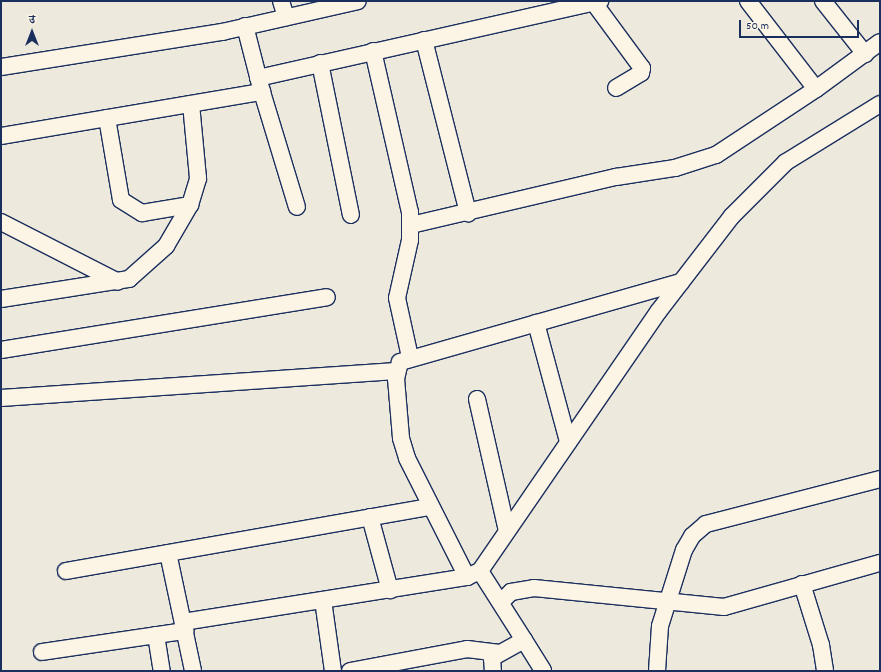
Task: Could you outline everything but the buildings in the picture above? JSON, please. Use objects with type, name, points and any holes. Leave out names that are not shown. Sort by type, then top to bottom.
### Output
[{"type":"street","points":[[281,1],[286,17]]},
{"type":"street","points":[[1,67],[245,26],[358,1]]},
{"type":"street","points":[[748,1],[816,89]]},
{"type":"street","points":[[823,1],[865,54]]},
{"type":"street","points":[[1,136],[190,104],[260,85],[320,63],[424,40],[549,6],[597,2],[642,68],[641,73],[616,88]]},
{"type":"street","points":[[245,26],[260,85],[297,206]]},
{"type":"street","points":[[424,40],[468,213]]},
{"type":"street","points":[[411,225],[468,213],[616,177],[697,162],[716,155],[816,89],[880,42]]},
{"type":"street","points":[[373,51],[411,225],[397,298],[410,357]]},
{"type":"street","points":[[320,63],[351,215]]},
{"type":"street","points":[[1,299],[118,282],[129,279],[166,246],[190,205],[199,166],[190,104]]},
{"type":"street","points":[[42,652],[156,635],[184,626],[473,574],[507,531],[681,282],[762,183],[786,162],[880,104]]},
{"type":"street","points":[[107,118],[121,200],[142,213],[190,205]]},
{"type":"street","points":[[1,222],[118,282]]},
{"type":"street","points":[[543,671],[501,602],[473,574],[430,507],[401,438],[396,371],[400,362],[410,357],[681,282]]},
{"type":"street","points":[[1,350],[327,297]]},
{"type":"street","points":[[536,323],[568,442]]},
{"type":"street","points":[[1,398],[396,371]]},
{"type":"street","points":[[477,399],[507,531]]},
{"type":"street","points":[[658,671],[660,626],[684,550],[692,536],[706,524],[880,479]]},
{"type":"street","points":[[66,571],[430,507]]},
{"type":"street","points":[[370,517],[390,590]]},
{"type":"street","points":[[168,553],[193,671]]},
{"type":"street","points":[[501,602],[511,592],[534,588],[668,603],[724,607],[880,563]]},
{"type":"street","points":[[802,584],[822,645],[825,671]]},
{"type":"street","points":[[323,600],[333,671]]},
{"type":"street","points":[[156,635],[162,671]]},
{"type":"street","points":[[493,671],[490,662],[500,653],[524,640]]},
{"type":"street","points":[[350,671],[467,649],[500,653]]}]
